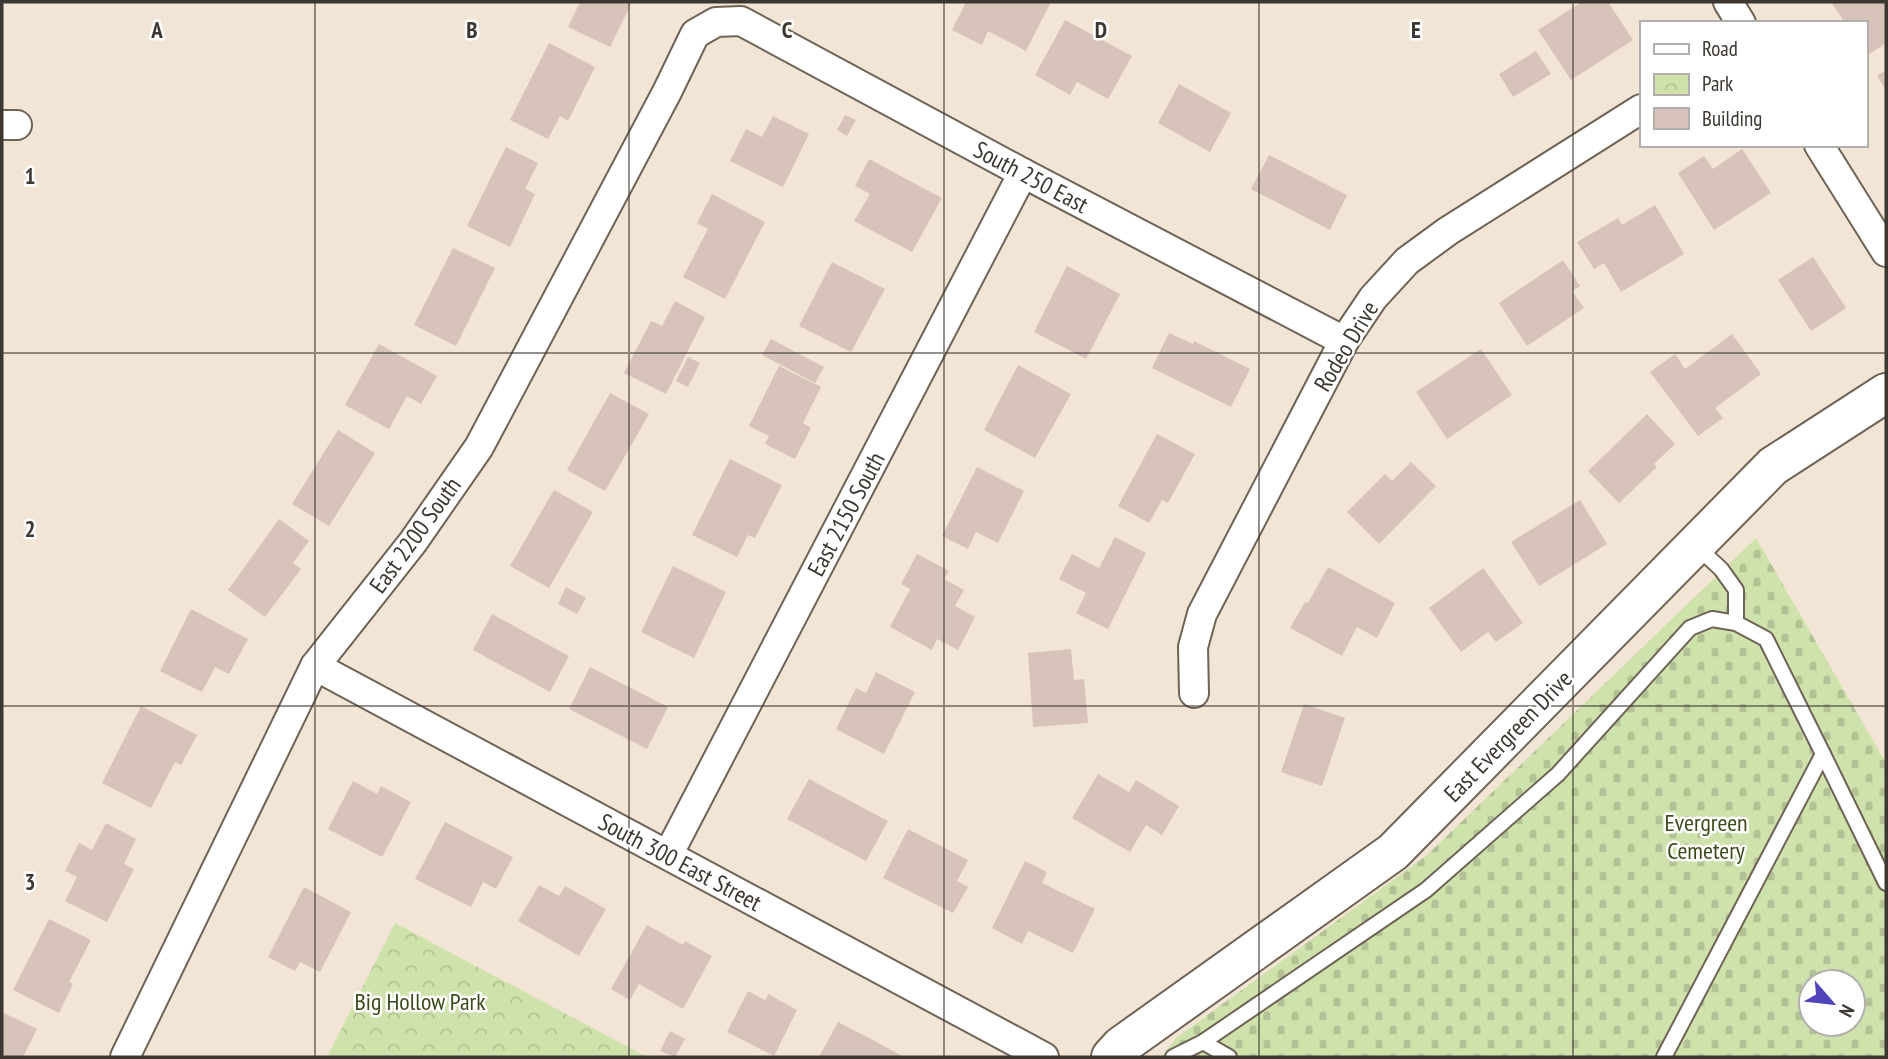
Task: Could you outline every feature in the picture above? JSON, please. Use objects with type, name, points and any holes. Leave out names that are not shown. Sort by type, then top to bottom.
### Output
[{"type":"street","points":[[1728,2],[1740,21]]},
{"type":"street","name":"South 250 East","points":[[716,22],[741,21],[1344,341]]},
{"type":"street","name":"East 2200 South","points":[[125,1057],[315,666],[413,542],[479,447],[695,34],[716,22]]},
{"type":"street","name":"Rodeo Drive","points":[[1195,693],[1193,647],[1202,614],[1344,341],[1373,298],[1407,261],[1448,231],[1640,110]]},
{"type":"street","points":[[1820,147],[1886,252]]},
{"type":"street","name":"East 2150 South","points":[[668,855],[1023,173]]},
{"type":"street","name":"East Evergreen Drive","points":[[1111,1057],[1121,1045],[1393,852],[1773,466],[1886,393]]},
{"type":"street","name":"South 300 East Street","points":[[315,666],[1044,1057]]},
{"type":"lane","points":[[1695,545],[1721,569],[1736,590],[1736,623]]},
{"type":"lane","points":[[1173,1057],[1203,1042],[1426,890],[1558,774],[1690,628],[1712,619],[1736,623],[1766,639],[1886,883]]},
{"type":"lane","points":[[1664,1057],[1823,754]]},
{"type":"lane","points":[[1203,1042],[1229,1057]]},
{"type":"green space","name":"Evergreen Cemetery","points":[[1756,538],[1886,763],[1886,1057],[1161,1057],[1176,1038],[1426,856]]},
{"type":"green space","name":"Big Hollow Park","points":[[395,923],[647,1057],[327,1057]]},
{"type":"building","points":[[580,2],[632,2],[610,47],[568,27]]},
{"type":"building","points":[[966,2],[1051,2],[1026,51],[988,31],[982,45],[952,30]]},
{"type":"building","points":[[1582,2],[1608,2],[1633,40],[1571,80],[1538,30]]},
{"type":"building","points":[[1831,2],[1886,2],[1886,43],[1867,56],[1867,21],[1844,21]]},
{"type":"building","points":[[1065,20],[1132,56],[1108,99],[1077,82],[1070,95],[1035,75]]},
{"type":"building","points":[[549,43],[595,67],[568,121],[560,116],[548,139],[510,120]]},
{"type":"building","points":[[1536,51],[1551,74],[1513,97],[1499,74]]},
{"type":"building","points":[[1886,70],[1886,90],[1877,76]]},
{"type":"building","points":[[1179,84],[1231,113],[1210,152],[1158,123]]},
{"type":"building","points":[[845,115],[856,120],[847,136],[837,130]]},
{"type":"building","points":[[773,116],[809,134],[783,187],[730,161],[746,129],[762,137]]},
{"type":"building","points":[[506,147],[538,163],[525,189],[535,194],[510,247],[467,226]]},
{"type":"building","points":[[1742,149],[1771,193],[1714,230],[1678,173],[1704,156],[1713,169]]},
{"type":"building","points":[[1269,155],[1347,195],[1330,230],[1251,189]]},
{"type":"building","points":[[869,159],[942,198],[912,252],[854,221],[870,194],[855,186]]},
{"type":"building","points":[[712,194],[765,222],[725,299],[683,277],[708,229],[697,223]]},
{"type":"building","points":[[1655,205],[1684,254],[1621,292],[1604,263],[1594,269],[1577,242],[1618,218],[1622,225]]},
{"type":"building","points":[[453,248],[495,268],[456,346],[414,325]]},
{"type":"building","points":[[1813,257],[1846,308],[1811,331],[1778,280]]},
{"type":"building","points":[[1563,260],[1580,286],[1572,291],[1584,308],[1527,346],[1499,303]]},
{"type":"building","points":[[832,262],[885,289],[851,352],[799,326]]},
{"type":"building","points":[[1067,266],[1120,294],[1086,359],[1034,332]]},
{"type":"building","points":[[675,301],[705,317],[666,394],[624,373],[651,321],[662,326]]},
{"type":"building","points":[[1169,333],[1193,344],[1194,341],[1250,369],[1231,407],[1152,368]]},
{"type":"building","points":[[1732,334],[1761,374],[1715,408],[1723,418],[1698,436],[1650,372],[1675,354],[1685,369]]},
{"type":"building","points":[[771,339],[824,367],[815,383],[762,355]]},
{"type":"building","points":[[379,344],[437,376],[421,404],[407,396],[389,429],[345,405]]},
{"type":"building","points":[[1481,349],[1512,395],[1447,439],[1416,392]]},
{"type":"building","points":[[688,357],[700,363],[688,387],[676,381]]},
{"type":"building","points":[[1018,365],[1071,394],[1035,458],[984,430]]},
{"type":"building","points":[[779,366],[821,387],[803,423],[811,428],[795,459],[765,444],[769,436],[749,426]]},
{"type":"building","points":[[610,393],[649,414],[605,491],[567,470]]},
{"type":"building","points":[[1647,414],[1675,444],[1654,464],[1657,467],[1619,503],[1588,471]]},
{"type":"building","points":[[338,430],[375,453],[329,526],[292,504]]},
{"type":"building","points":[[1157,434],[1195,454],[1168,503],[1162,500],[1149,523],[1118,506]]},
{"type":"building","points":[[730,459],[782,485],[755,538],[748,535],[737,557],[692,535]]},
{"type":"building","points":[[1411,462],[1436,486],[1379,544],[1347,512],[1385,474],[1392,481]]},
{"type":"building","points":[[977,467],[1024,491],[998,543],[976,532],[968,549],[942,536]]},
{"type":"building","points":[[554,490],[593,512],[549,588],[510,566]]},
{"type":"building","points":[[1580,500],[1607,544],[1539,586],[1511,542]]},
{"type":"building","points":[[279,519],[309,541],[293,563],[301,569],[265,617],[228,590]]},
{"type":"building","points":[[1115,537],[1146,553],[1108,629],[1076,613],[1086,593],[1059,579],[1072,554],[1099,568]]},
{"type":"building","points":[[917,554],[949,571],[944,579],[964,590],[955,606],[975,617],[958,650],[937,639],[932,650],[890,627],[910,589],[901,584]]},
{"type":"building","points":[[673,566],[726,592],[694,658],[641,632]]},
{"type":"building","points":[[1328,567],[1395,603],[1377,638],[1357,627],[1342,656],[1290,628]]},
{"type":"building","points":[[1483,568],[1523,623],[1496,642],[1488,632],[1461,652],[1429,608]]},
{"type":"building","points":[[566,587],[586,598],[577,614],[558,604]]},
{"type":"building","points":[[191,609],[248,639],[229,674],[215,667],[202,692],[160,671]]},
{"type":"building","points":[[492,614],[569,656],[550,692],[473,650]]},
{"type":"building","points":[[1071,649],[1074,680],[1084,679],[1088,723],[1033,727],[1028,653]]},
{"type":"building","points":[[590,667],[668,707],[647,749],[569,709]]},
{"type":"building","points":[[876,672],[915,692],[884,754],[836,729],[856,688],[866,693]]},
{"type":"building","points":[[1304,704],[1345,718],[1322,786],[1281,772]]},
{"type":"building","points":[[141,706],[197,735],[181,765],[175,762],[151,808],[102,783]]},
{"type":"building","points":[[1098,774],[1129,792],[1136,780],[1179,806],[1162,835],[1146,825],[1130,852],[1072,818]]},
{"type":"building","points":[[809,779],[888,821],[866,861],[787,819]]},
{"type":"building","points":[[353,781],[377,794],[381,786],[411,802],[382,857],[328,829]]},
{"type":"building","points":[[445,822],[513,857],[496,889],[483,882],[471,907],[415,879]]},
{"type":"building","points":[[106,823],[136,839],[124,864],[134,869],[107,922],[65,901],[77,877],[65,871],[79,843],[92,850]]},
{"type":"building","points":[[908,829],[968,860],[957,881],[968,887],[953,913],[883,878]]},
{"type":"building","points":[[1025,861],[1047,872],[1042,883],[1095,909],[1073,953],[1028,931],[1022,944],[992,928]]},
{"type":"building","points":[[539,885],[559,896],[565,886],[606,909],[579,956],[518,921]]},
{"type":"building","points":[[304,887],[351,912],[320,972],[300,962],[295,971],[268,957]]},
{"type":"building","points":[[49,919],[91,940],[69,982],[73,984],[59,1013],[13,990]]},
{"type":"building","points":[[647,925],[683,945],[685,941],[712,956],[683,1009],[639,984],[630,1000],[611,989]]},
{"type":"building","points":[[748,991],[765,1000],[768,994],[797,1010],[774,1056],[727,1032]]},
{"type":"building","points":[[2,1012],[37,1029],[23,1057],[2,1057]]},
{"type":"building","points":[[838,1022],[871,1039],[904,1057],[819,1057]]},
{"type":"building","points":[[670,1031],[685,1039],[675,1057],[660,1051]]}]
